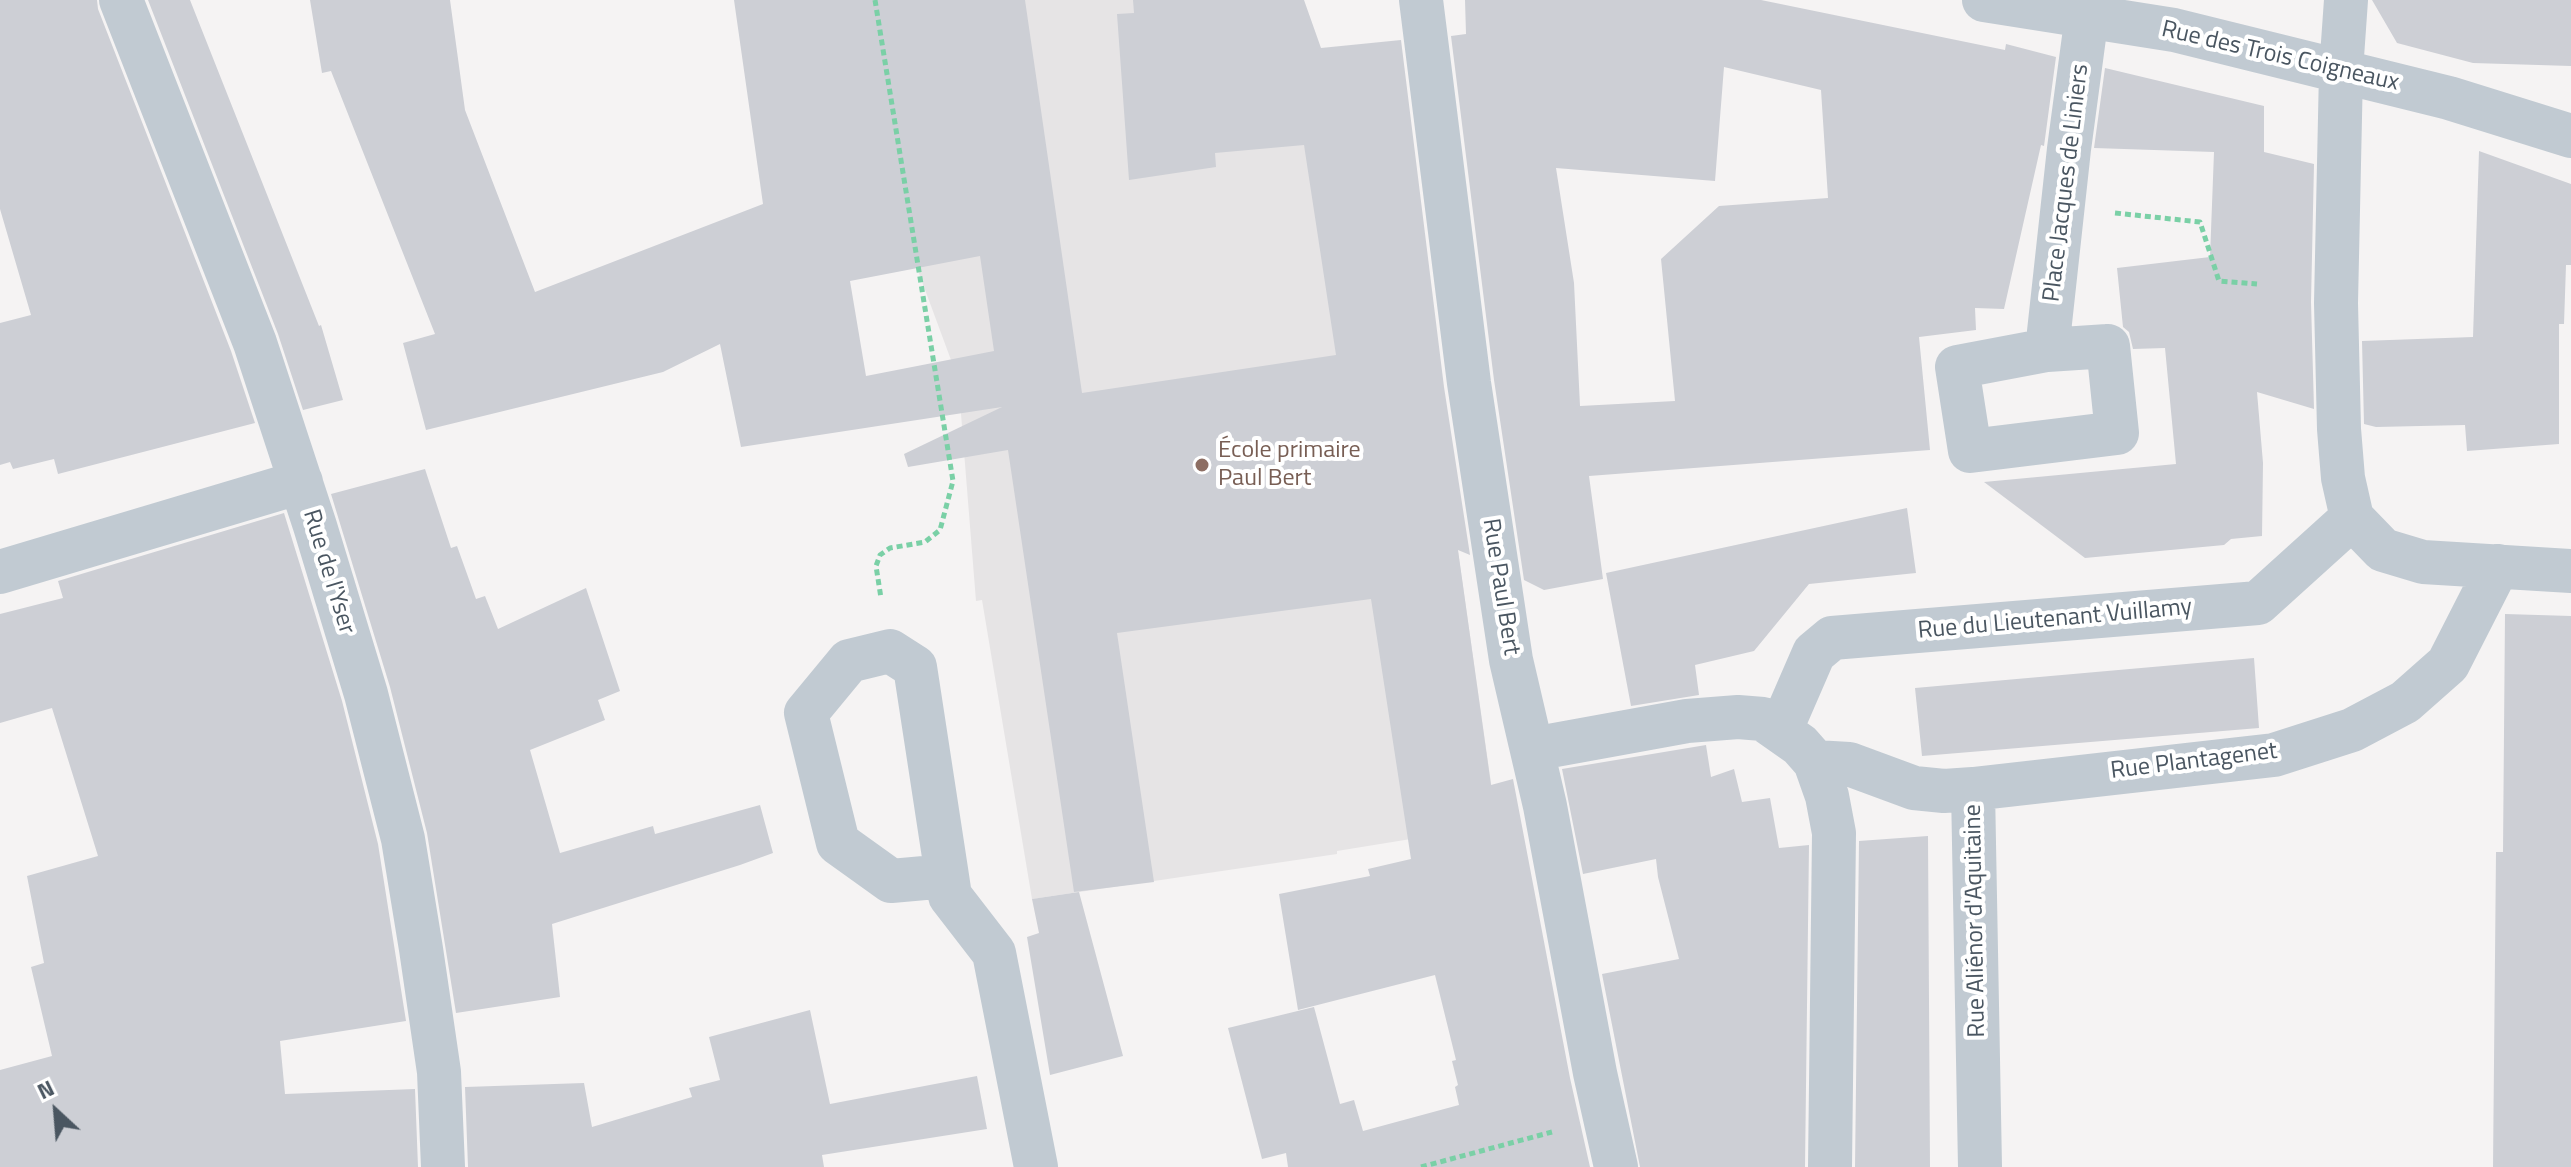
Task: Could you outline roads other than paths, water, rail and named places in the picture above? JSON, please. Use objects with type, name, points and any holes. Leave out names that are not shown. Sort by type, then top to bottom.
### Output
[{"type":"street","name":"Rue de l'Yser","points":[[121,0],[255,343],[366,694],[403,839],[439,1072],[443,1167]]},
{"type":"street","name":"Rue Paul Bert","points":[[1421,0],[1478,445],[1511,660],[1533,749],[1616,1167]]},
{"type":"street","name":"Rue des Trois Coigneaux","points":[[1984,0],[2088,8],[2449,98],[2571,136]]},
{"type":"street","points":[[2346,0],[2341,71],[2336,303],[2343,478],[2352,518],[2383,550],[2423,562],[2571,571]]},
{"type":"street","name":"Place Jacques de Liniers","points":[[2047,350],[2088,8]]},
{"type":"street","points":[[0,572],[301,482]]},
{"type":"street","name":"Rue du Lieutenant Vuillamy","points":[[1781,729],[1814,653],[1832,638],[2258,603],[2352,518]]},
{"type":"street","name":"Rue Plantagenet","points":[[1973,789],[2274,755],[2352,730],[2405,702],[2448,664],[2498,566]]},
{"type":"street","points":[[947,876],[891,881],[838,843],[806,713],[849,661],[890,651],[915,667],[947,876],[950,896],[994,953],[1036,1167]]},
{"type":"street","points":[[1533,749],[1673,723],[1725,718],[1763,719],[1781,729],[1815,762],[1827,796],[1834,833],[1830,1167]]},
{"type":"street","name":"Rue Aliénor d'Aquitaine","points":[[1815,762],[1849,764],[1914,788],[1944,791],[1973,789],[1980,1167]]},
{"type":"place","name":"École primaire Paul Bert","points":[[1202,465]]}]
